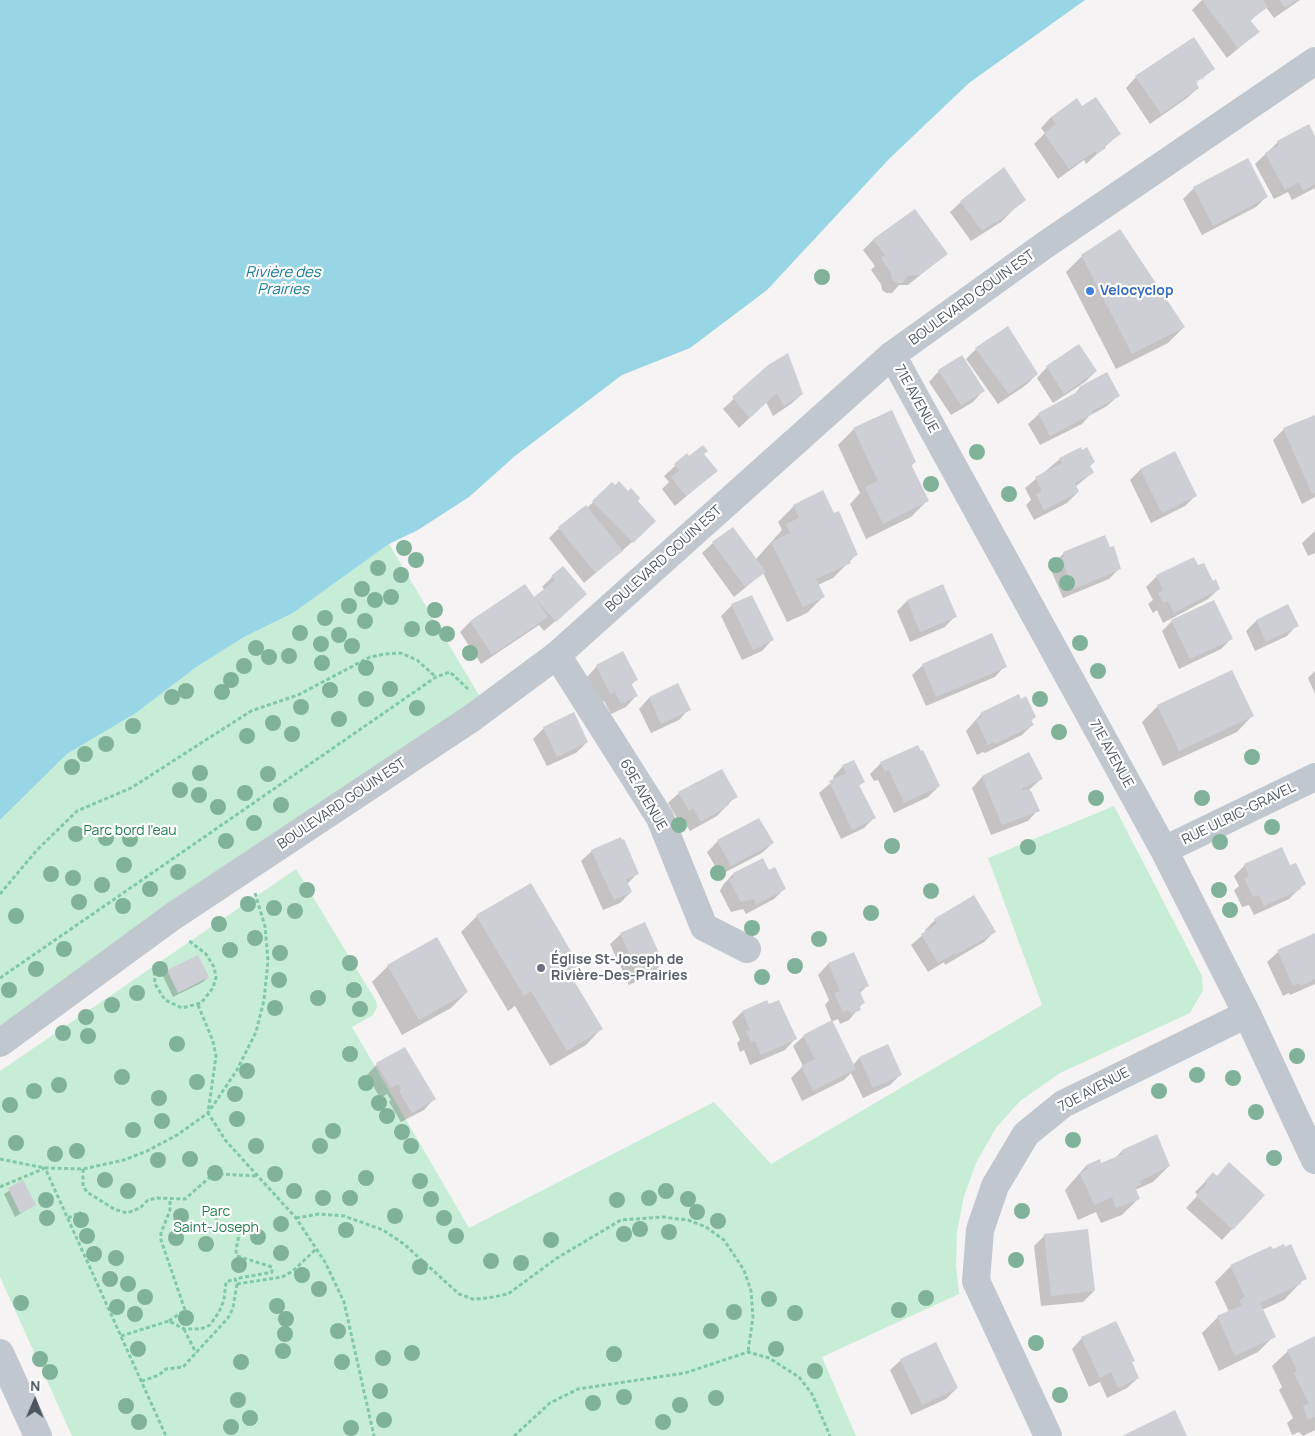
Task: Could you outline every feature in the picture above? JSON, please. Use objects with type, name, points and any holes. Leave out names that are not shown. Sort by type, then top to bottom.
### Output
[{"type":"street","name":"BOULEVARD GOUIN EST","points":[[0,1043],[172,917],[486,707],[557,655],[892,355],[1045,245],[1315,61]]},
{"type":"street","name":"71E AVENUE","points":[[892,355],[1164,850],[1247,1014],[1315,1160]]},
{"type":"street","name":"69E AVENUE","points":[[557,655],[660,818],[704,927],[747,949]]},
{"type":"street","name":"RUE ULRIC-GRAVEL","points":[[1164,850],[1315,778]]},
{"type":"street","name":"70E AVENUE","points":[[1048,1436],[976,1281],[980,1230],[995,1186],[1026,1134],[1063,1104],[1247,1014]]},
{"type":"street","points":[[0,1353],[38,1436]]},
{"type":"path","points":[[0,894],[37,850],[76,811],[130,788],[250,711],[298,695],[370,657],[385,654],[401,653],[417,660],[436,677]]},
{"type":"path","points":[[0,978],[436,677],[450,672],[486,707]]},
{"type":"path","points":[[0,1159],[45,1168],[83,1169],[124,1160],[147,1151],[177,1135],[208,1113],[237,1070],[256,1032],[264,1000],[268,961],[265,926],[254,891]]},
{"type":"path","points":[[154,960],[155,984],[165,1000],[182,1008],[198,1004],[214,988],[216,978],[214,967],[206,954],[185,938]]},
{"type":"path","points":[[198,1004],[214,1041],[216,1056],[208,1113],[226,1141],[296,1218],[316,1249],[344,1302],[374,1436]]},
{"type":"path","points":[[0,1187],[45,1168]]},
{"type":"path","points":[[45,1168],[166,1436]]},
{"type":"path","points":[[83,1169],[83,1186],[87,1192],[114,1209],[128,1213],[140,1208],[148,1200],[158,1198],[185,1199],[210,1177],[219,1174],[258,1176]]},
{"type":"path","points":[[121,1336],[169,1321],[185,1310],[161,1240],[170,1210],[170,1199]]},
{"type":"path","points":[[68,1218],[81,1212]]},
{"type":"path","points":[[169,1321],[184,1329],[201,1329],[210,1324],[224,1300],[226,1282],[238,1276],[272,1272],[272,1267],[237,1256],[236,1251],[240,1228],[217,1223],[216,1216],[228,1213]]},
{"type":"path","points":[[296,1218],[319,1214],[344,1216],[383,1230],[404,1244],[459,1294],[472,1299],[508,1294],[557,1258],[621,1220],[663,1217],[688,1220],[706,1227],[724,1240],[744,1270],[751,1291],[753,1317],[748,1352]]},
{"type":"path","points":[[237,1284],[282,1277],[293,1271],[316,1249]]},
{"type":"path","points":[[142,1381],[159,1375],[166,1369],[183,1367],[228,1318],[233,1308],[237,1284],[235,1279]]},
{"type":"path","points":[[184,1329],[196,1353]]},
{"type":"path","points":[[514,1436],[550,1403],[578,1389],[685,1373],[748,1352],[769,1358],[800,1377],[812,1394],[830,1436]]},
{"type":"green space","name":"Parc bord l'eau","points":[[389,544],[486,707],[0,1045],[0,820],[67,754],[136,713],[195,668],[244,637],[293,613]]},
{"type":"green space","name":"Parc Saint-Joseph","points":[[1114,806],[1202,976],[1203,990],[1190,1013],[1060,1073],[1020,1101],[996,1128],[977,1161],[964,1196],[957,1232],[956,1266],[959,1294],[822,1357],[856,1436],[72,1436],[0,1277],[0,1071],[296,869],[376,1001],[377,1007],[373,1015],[352,1027],[469,1228],[714,1102],[771,1164],[1042,1005],[988,858]]},
{"type":"water","name":"Rivière des Prairies","points":[[0,0],[1085,0],[969,83],[889,159],[767,290],[690,348],[622,375],[515,456],[469,497],[418,530],[389,544],[293,613],[244,637],[195,668],[136,713],[67,754],[0,820]]},
{"type":"building","points":[[1202,0],[1263,0],[1268,7],[1250,20],[1260,32],[1238,48]]},
{"type":"building","points":[[1279,0],[1297,0],[1285,8]]},
{"type":"building","points":[[1194,37],[1215,69],[1196,82],[1199,88],[1161,114],[1135,76]]},
{"type":"building","points":[[1096,97],[1121,134],[1104,146],[1106,148],[1097,154],[1095,151],[1069,169],[1044,133],[1056,124],[1051,117],[1077,98],[1082,106]]},
{"type":"building","points":[[1309,124],[1315,136],[1315,184],[1303,191],[1299,182],[1285,190],[1265,153],[1279,145],[1277,141]]},
{"type":"building","points":[[1248,158],[1268,197],[1213,226],[1193,187]]},
{"type":"building","points":[[1004,167],[1026,200],[996,223],[982,231],[960,201]]},
{"type":"building","points":[[915,209],[948,254],[920,275],[907,276],[903,283],[897,283],[892,280],[891,273],[881,258],[885,255],[873,239]]},
{"type":"building","points":[[1120,229],[1185,327],[1132,354],[1081,255]]},
{"type":"building","points":[[1008,326],[1038,374],[1009,394],[975,348]]},
{"type":"building","points":[[1079,344],[1097,371],[1064,394],[1046,366]]},
{"type":"building","points":[[788,353],[803,394],[784,406],[777,393],[750,418],[732,397],[768,365]]},
{"type":"building","points":[[962,355],[985,391],[961,405],[938,370]]},
{"type":"building","points":[[1107,372],[1120,396],[1092,411],[1094,413],[1050,436],[1038,413],[1081,390],[1079,387]]},
{"type":"building","points":[[892,410],[916,462],[911,464],[929,501],[883,524],[865,487],[878,481],[853,428]]},
{"type":"building","points":[[1315,415],[1315,493],[1312,494],[1283,428]]},
{"type":"building","points":[[703,445],[708,451],[704,454],[718,471],[686,496],[671,477],[679,471],[674,464],[687,453],[689,456]]},
{"type":"building","points":[[1081,447],[1082,450],[1087,447],[1095,462],[1090,465],[1094,473],[1075,483],[1079,492],[1044,510],[1036,494],[1042,491],[1035,477],[1062,463],[1059,458]]},
{"type":"building","points":[[1175,451],[1197,496],[1162,513],[1140,469]]},
{"type":"building","points":[[619,481],[628,491],[631,488],[640,498],[638,501],[656,521],[633,543],[592,501],[612,482],[615,485]]},
{"type":"building","points":[[823,490],[834,513],[839,511],[858,555],[849,559],[851,563],[816,579],[825,597],[803,607],[771,542],[790,533],[786,524],[799,518],[793,505]]},
{"type":"building","points":[[586,505],[623,551],[595,573],[558,527]]},
{"type":"building","points":[[733,527],[766,572],[745,587],[712,542]]},
{"type":"building","points":[[1105,535],[1110,547],[1114,546],[1121,569],[1074,589],[1061,558],[1065,557],[1063,552]]},
{"type":"building","points":[[1194,557],[1198,565],[1204,563],[1213,581],[1216,579],[1220,589],[1174,613],[1168,601],[1163,603],[1158,593],[1163,590],[1156,575]]},
{"type":"building","points":[[563,566],[587,594],[556,622],[534,597],[555,580],[551,576]]},
{"type":"building","points":[[525,584],[548,617],[492,655],[470,621]]},
{"type":"building","points":[[943,584],[957,617],[920,632],[907,600]]},
{"type":"building","points":[[752,595],[774,640],[753,650],[731,604]]},
{"type":"building","points":[[1214,600],[1233,639],[1190,659],[1171,620]]},
{"type":"building","points":[[1288,604],[1299,626],[1266,642],[1256,620]]},
{"type":"building","points":[[992,633],[1007,667],[936,697],[922,664]]},
{"type":"building","points":[[623,651],[638,680],[631,683],[638,696],[621,704],[615,692],[610,694],[596,665]]},
{"type":"building","points":[[1232,670],[1254,716],[1179,751],[1157,705]]},
{"type":"building","points":[[678,683],[691,710],[661,724],[649,697]]},
{"type":"building","points":[[1019,694],[1021,699],[1026,696],[1036,717],[1031,720],[1034,725],[995,744],[994,742],[988,745],[976,720],[982,717],[980,713]]},
{"type":"building","points":[[574,712],[588,742],[557,757],[543,727]]},
{"type":"building","points":[[918,745],[921,751],[923,750],[940,786],[904,803],[889,770],[885,772],[880,762]]},
{"type":"building","points":[[1029,752],[1043,779],[1022,788],[1023,791],[1027,789],[1031,791],[1040,811],[1002,825],[982,776]]},
{"type":"building","points":[[854,760],[865,782],[859,785],[876,818],[852,830],[829,781],[846,773],[842,765]]},
{"type":"building","points":[[722,769],[738,797],[727,803],[729,805],[701,822],[693,808],[689,811],[678,792]]},
{"type":"building","points":[[759,818],[774,843],[731,866],[717,840]]},
{"type":"building","points":[[621,837],[622,840],[624,839],[639,874],[626,879],[632,892],[614,900],[591,850]]},
{"type":"building","points":[[1282,847],[1290,865],[1296,863],[1306,884],[1300,887],[1301,889],[1264,906],[1259,895],[1253,897],[1244,878],[1249,876],[1244,864]]},
{"type":"building","points":[[763,858],[769,870],[775,867],[786,889],[756,905],[754,899],[741,902],[729,880],[734,877],[733,873]]},
{"type":"building","name":"Église St-Joseph de Rivière-Des-Prairies","points":[[531,883],[579,965],[568,971],[603,1029],[567,1051],[531,991],[524,996],[476,915]]},
{"type":"building","points":[[974,895],[996,932],[938,963],[921,934],[937,924],[934,919]]},
{"type":"building","points":[[645,922],[664,964],[639,976],[620,933]]},
{"type":"building","points":[[1315,933],[1315,979],[1301,986],[1299,983],[1293,986],[1277,950]]},
{"type":"building","points":[[437,937],[468,992],[419,1020],[387,965]]},
{"type":"building","points":[[854,952],[869,986],[859,990],[865,1003],[859,1005],[861,1010],[851,1014],[849,1010],[843,1012],[834,993],[840,991],[828,963]]},
{"type":"building","points":[[198,955],[209,977],[178,993],[167,970]]},
{"type":"building","points":[[767,1000],[769,1004],[779,1000],[797,1039],[761,1055],[755,1041],[751,1042],[746,1031],[750,1030],[742,1011]]},
{"type":"building","points":[[832,1020],[856,1069],[813,1091],[801,1066],[815,1059],[803,1035]]},
{"type":"building","points":[[888,1044],[902,1075],[873,1088],[859,1057]]},
{"type":"building","points":[[405,1047],[436,1099],[412,1113],[399,1091],[401,1089],[398,1084],[391,1088],[376,1063]]},
{"type":"building","points":[[1157,1134],[1170,1166],[1140,1181],[1141,1185],[1135,1187],[1140,1199],[1116,1208],[1112,1197],[1094,1205],[1080,1173],[1088,1169],[1086,1165],[1100,1159],[1101,1163],[1123,1154],[1122,1150]]},
{"type":"building","points":[[1229,1162],[1265,1195],[1233,1230],[1196,1196],[1207,1184],[1205,1181],[1213,1172],[1217,1176]]},
{"type":"building","points":[[23,1180],[36,1205],[20,1213],[8,1188]]},
{"type":"building","points":[[1088,1229],[1095,1291],[1051,1296],[1044,1234]]},
{"type":"building","points":[[1284,1244],[1285,1247],[1291,1244],[1307,1279],[1300,1282],[1301,1284],[1260,1303],[1276,1337],[1235,1356],[1217,1316],[1242,1305],[1239,1300],[1245,1297],[1230,1265],[1271,1246],[1273,1249]]},
{"type":"building","points":[[1116,1321],[1135,1361],[1132,1362],[1139,1378],[1118,1388],[1111,1372],[1100,1378],[1081,1337]]},
{"type":"building","points":[[1315,1336],[1315,1417],[1308,1420],[1303,1406],[1309,1403],[1294,1373],[1297,1371],[1287,1350]]},
{"type":"building","points":[[936,1342],[958,1388],[922,1405],[900,1359]]},
{"type":"building","points":[[1175,1410],[1187,1436],[1122,1436]]},
{"type":"place","name":"Velocyclop","points":[[1090,291]]},
{"type":"place","name":"Église St-Joseph de Rivière-Des-Prairies","points":[[541,968]]}]
